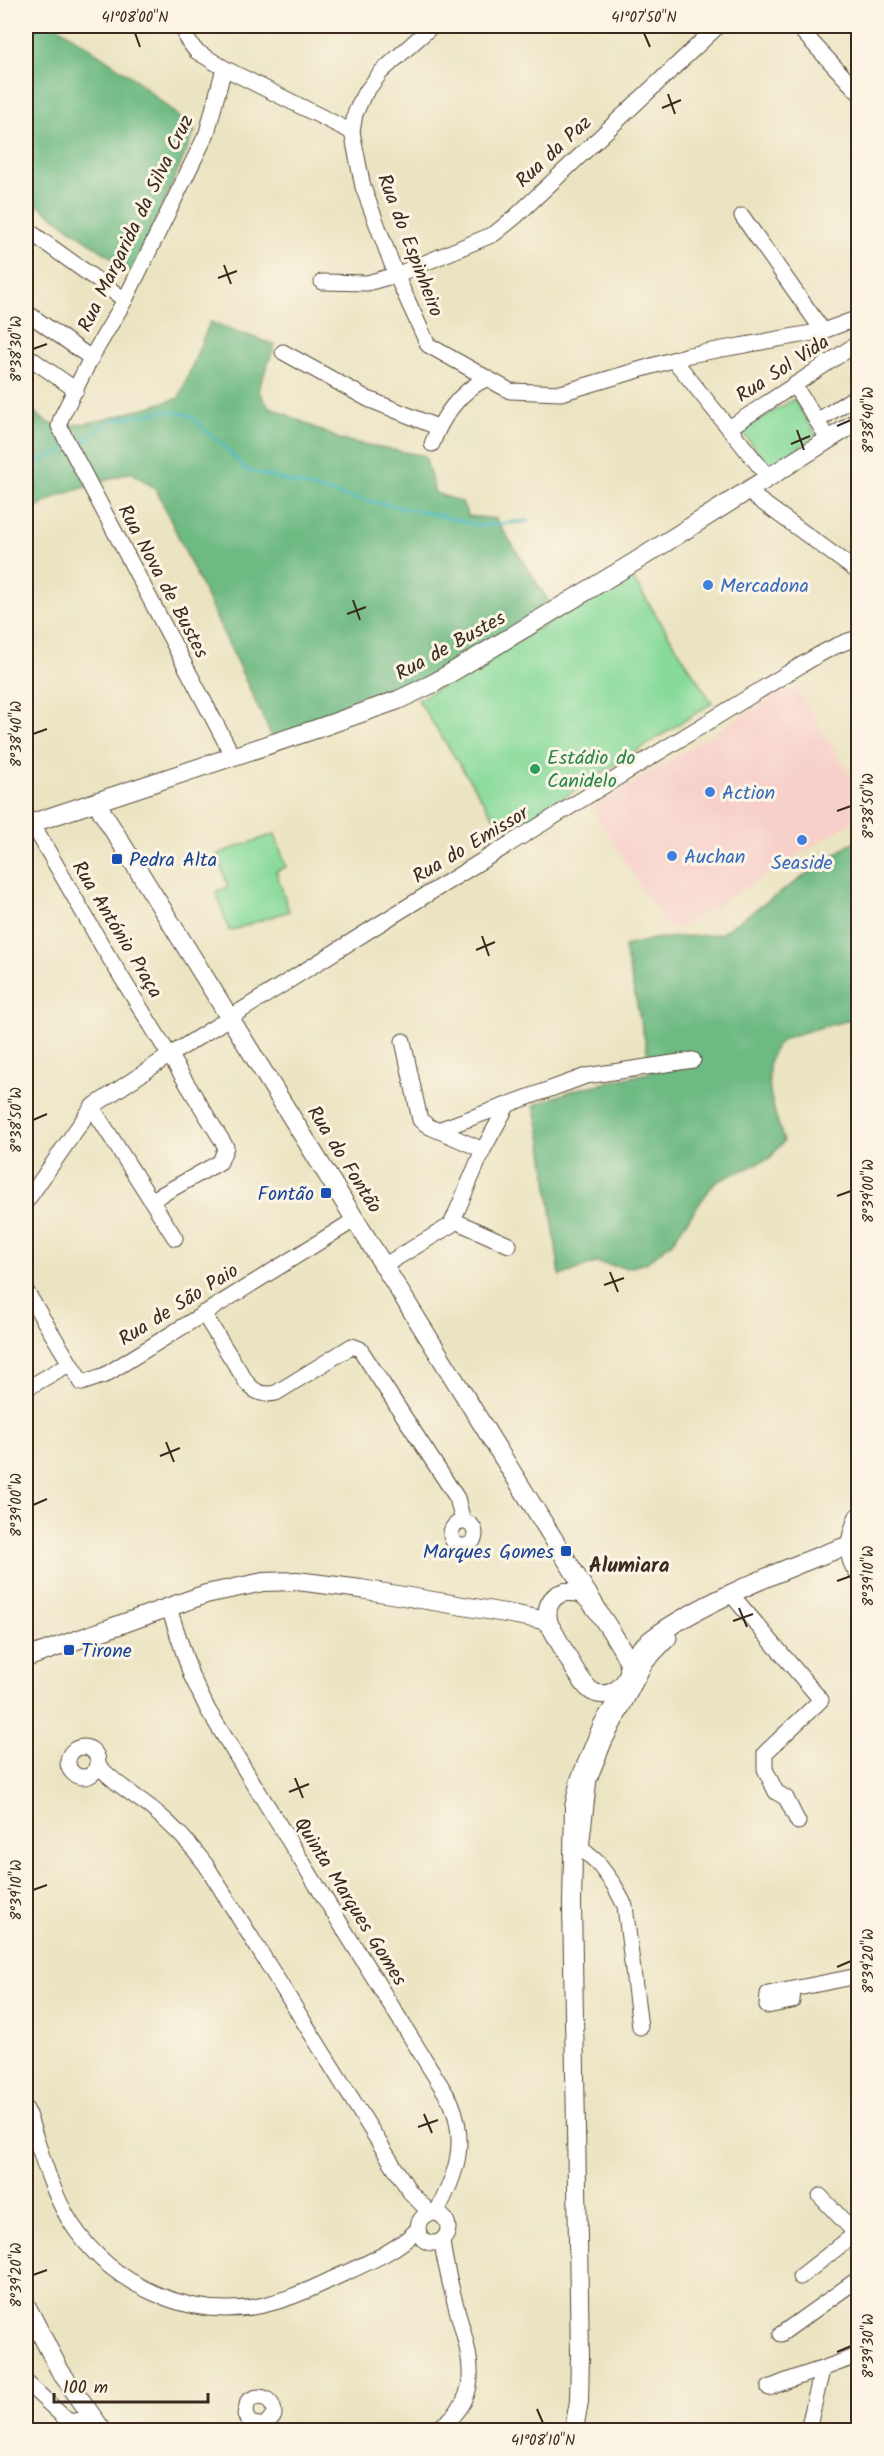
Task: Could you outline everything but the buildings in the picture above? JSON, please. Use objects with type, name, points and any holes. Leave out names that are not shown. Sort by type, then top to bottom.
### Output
[{"type":"main road","name":"Rua de Bustes","points":[[29,824],[370,710],[434,683],[748,492],[858,421]]},
{"type":"main road","name":"Rua do Fontão","points":[[98,801],[102,812],[597,1609],[628,1670]]},
{"type":"main road","points":[[858,1517],[849,1554],[858,1572]]},
{"type":"main road","name":"Rua do Fontão","points":[[549,1624],[547,1617],[561,1578],[561,1561],[553,1541]]},
{"type":"main road","points":[[586,1686],[597,1694],[612,1693],[619,1688],[635,1652],[647,1641],[730,1593],[797,1564],[850,1545]]},
{"type":"main road","points":[[26,1658],[228,1588],[263,1582],[297,1581],[361,1589],[543,1620],[549,1624],[599,1707],[603,1724]]},
{"type":"main road","points":[[511,1614],[527,1612],[573,1592],[583,1594],[597,1609]]},
{"type":"main road","points":[[612,1635],[626,1640],[647,1641]]},
{"type":"main road","points":[[574,2430],[579,2401],[580,2354],[577,1845],[574,1807],[580,1780],[603,1724],[625,1689],[628,1670]]},
{"type":"main road","points":[[26,2305],[60,2371],[102,2430]]},
{"type":"street","points":[[186,26],[188,43],[224,68],[352,132]]},
{"type":"street","name":"Rua do Espinheiro","points":[[432,26],[381,72],[363,96],[355,114],[352,132],[363,188],[396,275],[428,345],[510,391],[561,393],[674,360],[823,331],[858,318]]},
{"type":"street","name":"Rua da Paz","points":[[322,282],[367,283],[396,275],[494,234],[515,217],[718,26]]},
{"type":"street","points":[[797,26],[858,92]]},
{"type":"street","name":"Rua Margarida da Silva Cruz","points":[[59,426],[91,358],[125,300],[207,133],[224,68]]},
{"type":"street","points":[[742,216],[823,331]]},
{"type":"street","points":[[26,229],[125,300]]},
{"type":"street","points":[[26,312],[91,358]]},
{"type":"street","name":"Rua Sol Vida","points":[[729,428],[858,343]]},
{"type":"street","points":[[283,352],[368,399],[437,427]]},
{"type":"street","points":[[26,355],[76,390]]},
{"type":"street","points":[[674,360],[769,478]]},
{"type":"street","points":[[432,444],[437,427],[470,386],[486,379]]},
{"type":"street","points":[[794,385],[829,440]]},
{"type":"street","points":[[817,421],[858,395]]},
{"type":"street","name":"Rua Nova de Bustes","points":[[59,426],[227,745],[231,757]]},
{"type":"street","points":[[748,492],[858,572]]},
{"type":"street","name":"Rua do Emissor","points":[[92,1107],[230,1017],[783,676],[816,656],[858,638]]},
{"type":"street","name":"Rua António Praça","points":[[29,824],[225,1147],[220,1162],[152,1200]]},
{"type":"street","points":[[403,1041],[420,1120],[483,1150]]},
{"type":"street","points":[[438,1130],[586,1076],[693,1060]]},
{"type":"street","points":[[385,1265],[451,1226],[483,1150],[507,1106]]},
{"type":"street","points":[[26,1202],[92,1107],[175,1238]]},
{"type":"street","name":"Rua de São Paio","points":[[69,1364],[82,1383],[105,1375],[356,1219]]},
{"type":"street","points":[[453,1220],[509,1245]]},
{"type":"street","points":[[26,1291],[69,1364],[26,1389]]},
{"type":"street","points":[[203,1313],[247,1383],[254,1390],[263,1394],[276,1393],[352,1346],[360,1348],[457,1498],[463,1521]]},
{"type":"street","points":[[730,1593],[821,1700],[765,1753],[765,1769],[776,1792],[786,1798],[798,1822]]},
{"type":"street","name":"Quinta Marques Gomes","points":[[169,1608],[191,1675],[208,1710],[451,2102],[461,2138],[459,2158],[450,2187],[431,2227]]},
{"type":"street","points":[[640,2027],[625,1906],[614,1885],[597,1862],[577,1845],[589,1779],[605,1740],[645,1663],[669,1638]]},
{"type":"street","points":[[95,1770],[166,1821],[206,1865],[431,2227],[445,2263],[469,2352],[471,2375],[462,2404],[452,2417],[435,2430]]},
{"type":"street","points":[[793,1989],[858,1976]]},
{"type":"street","points":[[26,2109],[54,2190],[73,2225],[107,2264],[138,2286],[164,2298],[214,2308],[265,2305],[307,2291],[404,2243],[431,2227]]},
{"type":"street","points":[[800,2277],[856,2235],[820,2196]]},
{"type":"street","points":[[781,2334],[858,2279]]},
{"type":"street","points":[[769,2388],[804,2373],[822,2370],[858,2355]]},
{"type":"street","points":[[808,2430],[822,2370]]},
{"type":"street","points":[[26,2382],[72,2426],[81,2420],[91,2430]]},
{"type":"shaded area","points":[[796,688],[858,788],[858,818],[681,928],[665,926],[592,808],[780,692]]},
{"type":"green space","points":[[26,26],[57,26],[135,79],[195,131],[133,273],[26,197]]},
{"type":"green space","points":[[210,322],[275,345],[258,390],[268,406],[341,440],[425,456],[435,493],[462,502],[468,516],[496,519],[551,605],[414,693],[273,739],[156,489],[131,472],[55,497],[26,514],[26,404],[48,423],[63,426],[114,417],[179,398]]},
{"type":"green space","points":[[794,399],[817,436],[770,467],[741,431]]},
{"type":"green space","name":"Estádio do Canidelo","points":[[630,574],[712,703],[505,835],[418,700]]},
{"type":"green space","points":[[275,834],[286,867],[276,871],[289,911],[229,931],[216,891],[228,887],[217,854]]},
{"type":"green space","points":[[858,839],[858,1018],[789,1037],[775,1049],[770,1061],[770,1088],[772,1103],[784,1141],[770,1158],[714,1183],[672,1242],[646,1263],[627,1268],[596,1263],[560,1276],[541,1135],[534,1105],[574,1090],[652,1072],[624,946],[654,939],[720,934]]},
{"type":"waterway","points":[[77,448],[109,421],[167,411],[189,415],[225,447],[246,470],[343,496],[434,514],[480,526],[528,521]]},
{"type":"waterway","points":[[26,467],[65,450]]},
{"type":"place","name":"Mercadona","points":[[708,585]]},
{"type":"place","name":"Estádio do Canidelo","points":[[535,769]]},
{"type":"place","name":"Action","points":[[710,792]]},
{"type":"place","name":"Seaside","points":[[802,840]]},
{"type":"place","name":"Auchan","points":[[672,856]]},
{"type":"place","name":"Pedra Alta","points":[[117,859]]},
{"type":"place","name":"Fontão","points":[[326,1193]]},
{"type":"place","name":"Marques Gomes","points":[[566,1551]]},
{"type":"place","name":"Tirone","points":[[69,1650]]},
{"type":"district","name":"Alumiara","points":[[629,1565]]}]
